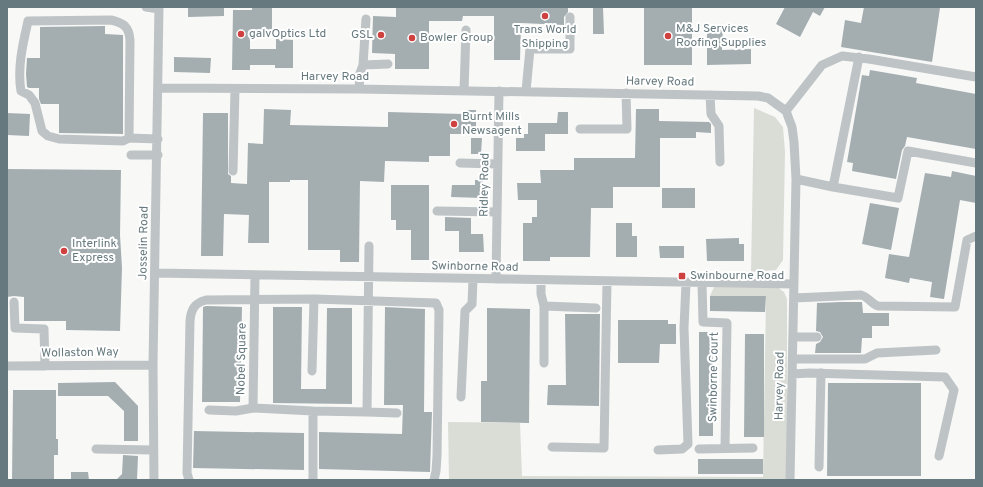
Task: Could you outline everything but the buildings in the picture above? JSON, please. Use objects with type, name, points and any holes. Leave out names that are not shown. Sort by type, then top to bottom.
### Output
[{"type":"street","points":[[146,7],[160,8]]},
{"type":"street","name":"Josselin Road","points":[[154,480],[154,365],[160,8]]},
{"type":"street","points":[[526,91],[530,49],[570,49],[570,17]]},
{"type":"street","points":[[359,89],[360,72],[363,65],[366,19]]},
{"type":"street","points":[[129,138],[130,40],[128,29],[118,22],[111,20],[28,21],[22,47],[20,82],[21,91],[29,95],[35,103],[42,131],[48,136],[58,139],[122,141],[129,138],[158,139]]},
{"type":"street","points":[[464,91],[466,30]]},
{"type":"street","points":[[786,111],[822,65],[842,56],[859,57],[976,77]]},
{"type":"street","points":[[833,187],[859,57]]},
{"type":"street","points":[[363,65],[388,64]]},
{"type":"street","name":"Harvey Road","points":[[158,88],[526,91],[758,96],[768,98],[786,111],[792,127],[796,179],[790,480]]},
{"type":"street","points":[[234,171],[235,89]]},
{"type":"street","name":"Ridley Road","points":[[496,279],[499,91]]},
{"type":"street","points":[[580,129],[627,129],[626,93]]},
{"type":"street","points":[[710,95],[711,114],[719,126],[720,162]]},
{"type":"street","points":[[796,179],[898,198],[908,151],[976,163]]},
{"type":"street","points":[[131,155],[158,155]]},
{"type":"street","points":[[460,163],[497,164]]},
{"type":"street","points":[[437,211],[497,212]]},
{"type":"street","points":[[794,298],[861,295],[865,296],[878,306],[955,307],[967,240],[976,236]]},
{"type":"street","points":[[367,412],[369,246]]},
{"type":"street","name":"Swinborne Road","points":[[156,273],[794,284]]},
{"type":"street","name":"Nobel Square","points":[[255,275],[253,408],[397,413]]},
{"type":"street","points":[[461,397],[465,311],[472,304],[473,279]]},
{"type":"street","points":[[541,280],[541,294],[544,306],[544,363]]},
{"type":"street","points":[[552,448],[604,448],[607,281]]},
{"type":"street","points":[[658,450],[682,449],[688,444],[684,328],[686,283]]},
{"type":"street","name":"Swinborne Court","points":[[702,283],[703,322],[727,322],[725,448]]},
{"type":"street","points":[[189,480],[187,473],[190,312],[197,304],[206,300],[255,299],[369,300],[436,303],[439,310],[437,456],[434,480]]},
{"type":"street","points":[[312,371],[314,299]]},
{"type":"street","points":[[14,302],[15,328],[44,329],[45,366]]},
{"type":"street","points":[[544,306],[596,308]]},
{"type":"street","points":[[793,337],[817,337]]},
{"type":"street","points":[[793,359],[865,359],[877,352],[936,350]]},
{"type":"street","name":"Wollaston Way","points":[[7,366],[154,365]]},
{"type":"street","points":[[792,374],[821,373],[945,377],[954,390],[939,456]]},
{"type":"street","points":[[819,467],[821,373]]},
{"type":"street","points":[[209,410],[236,411],[253,408]]},
{"type":"street","points":[[313,411],[313,480]]},
{"type":"street","points":[[699,449],[753,448]]},
{"type":"street","points":[[96,449],[154,450]]},
{"type":"shaded area","points":[[754,108],[775,117],[783,127],[785,152],[783,260],[776,270],[751,272]]},
{"type":"shaded area","points":[[714,287],[777,287],[784,292],[787,299],[787,480],[449,480],[448,422],[520,423],[522,476],[763,477],[766,297],[710,296]]},
{"type":"place","name":"Trans World Shipping","points":[[545,16]]},
{"type":"place","name":"galvOptics Ltd","points":[[241,34]]},
{"type":"place","name":"GSL","points":[[381,35]]},
{"type":"place","name":"M&J Services Roofing Supplies","points":[[668,36]]},
{"type":"place","name":"Bowler Group","points":[[412,38]]},
{"type":"place","name":"Burnt Mills Newsagent","points":[[454,124]]},
{"type":"place","name":"Interlink Express","points":[[64,251]]},
{"type":"place","name":"Swinbourne Road","points":[[682,276]]}]
